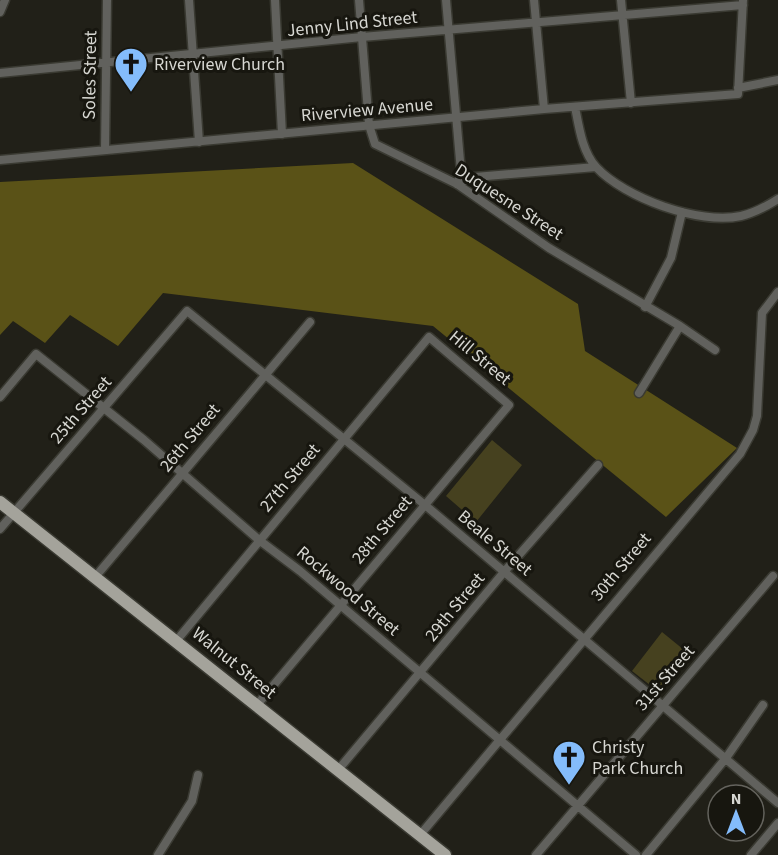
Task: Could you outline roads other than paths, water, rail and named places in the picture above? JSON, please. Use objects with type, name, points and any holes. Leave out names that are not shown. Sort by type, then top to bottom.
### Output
[{"type":"main road","name":"Walnut Street","points":[[0,502],[177,640],[445,855]]},
{"type":"street","points":[[0,12],[5,0]]},
{"type":"street","name":"Soles Street","points":[[105,150],[108,62],[107,0]]},
{"type":"street","points":[[189,0],[199,142]]},
{"type":"street","points":[[275,0],[282,134]]},
{"type":"street","name":"Duquesne Street","points":[[359,0],[369,125],[372,139],[381,149],[457,184],[549,248],[680,326],[715,350]]},
{"type":"street","points":[[446,0],[458,118],[461,172],[457,184]]},
{"type":"street","points":[[534,0],[544,109]]},
{"type":"street","points":[[621,0],[631,103]]},
{"type":"street","points":[[738,91],[743,2]]},
{"type":"street","name":"Jenny Lind Street","points":[[0,73],[743,2]]},
{"type":"street","name":"Riverview Avenue","points":[[0,160],[544,109],[631,103],[738,91],[778,80]]},
{"type":"street","points":[[576,107],[580,136],[596,167],[639,196],[682,212],[726,217],[741,216],[778,199]]},
{"type":"street","points":[[457,184],[475,177],[596,167]]},
{"type":"street","points":[[645,307],[671,258],[682,212]]},
{"type":"street","name":"30th Street","points":[[420,836],[583,638],[740,454],[753,430],[757,416],[762,314],[771,298],[778,292]]},
{"type":"street","name":"Beale Street","points":[[187,311],[425,505],[778,803]]},
{"type":"street","name":"25th Street","points":[[0,530],[187,311]]},
{"type":"street","name":"26th Street","points":[[96,576],[310,322]]},
{"type":"street","points":[[639,393],[680,326]]},
{"type":"street","name":"Hill Street","points":[[429,337],[509,405]]},
{"type":"street","name":"27th Street","points":[[177,640],[429,337]]},
{"type":"street","name":"Rockwood Street","points":[[0,397],[36,354],[183,472],[259,540],[341,606],[500,739],[576,807],[636,855]]},
{"type":"street","name":"28th Street","points":[[257,705],[509,405]]},
{"type":"street","name":"29th Street","points":[[338,770],[421,674],[504,572],[598,465]]},
{"type":"street","name":"31st Street","points":[[536,855],[773,576]]},
{"type":"street","points":[[646,855],[726,758],[762,705]]},
{"type":"street","points":[[158,855],[192,801],[198,775]]},
{"type":"street","points":[[751,855],[778,823]]},
{"type":"place","name":"Riverview Church","points":[[131,93]]},
{"type":"place","name":"Christy Park Church","points":[[569,786]]}]
